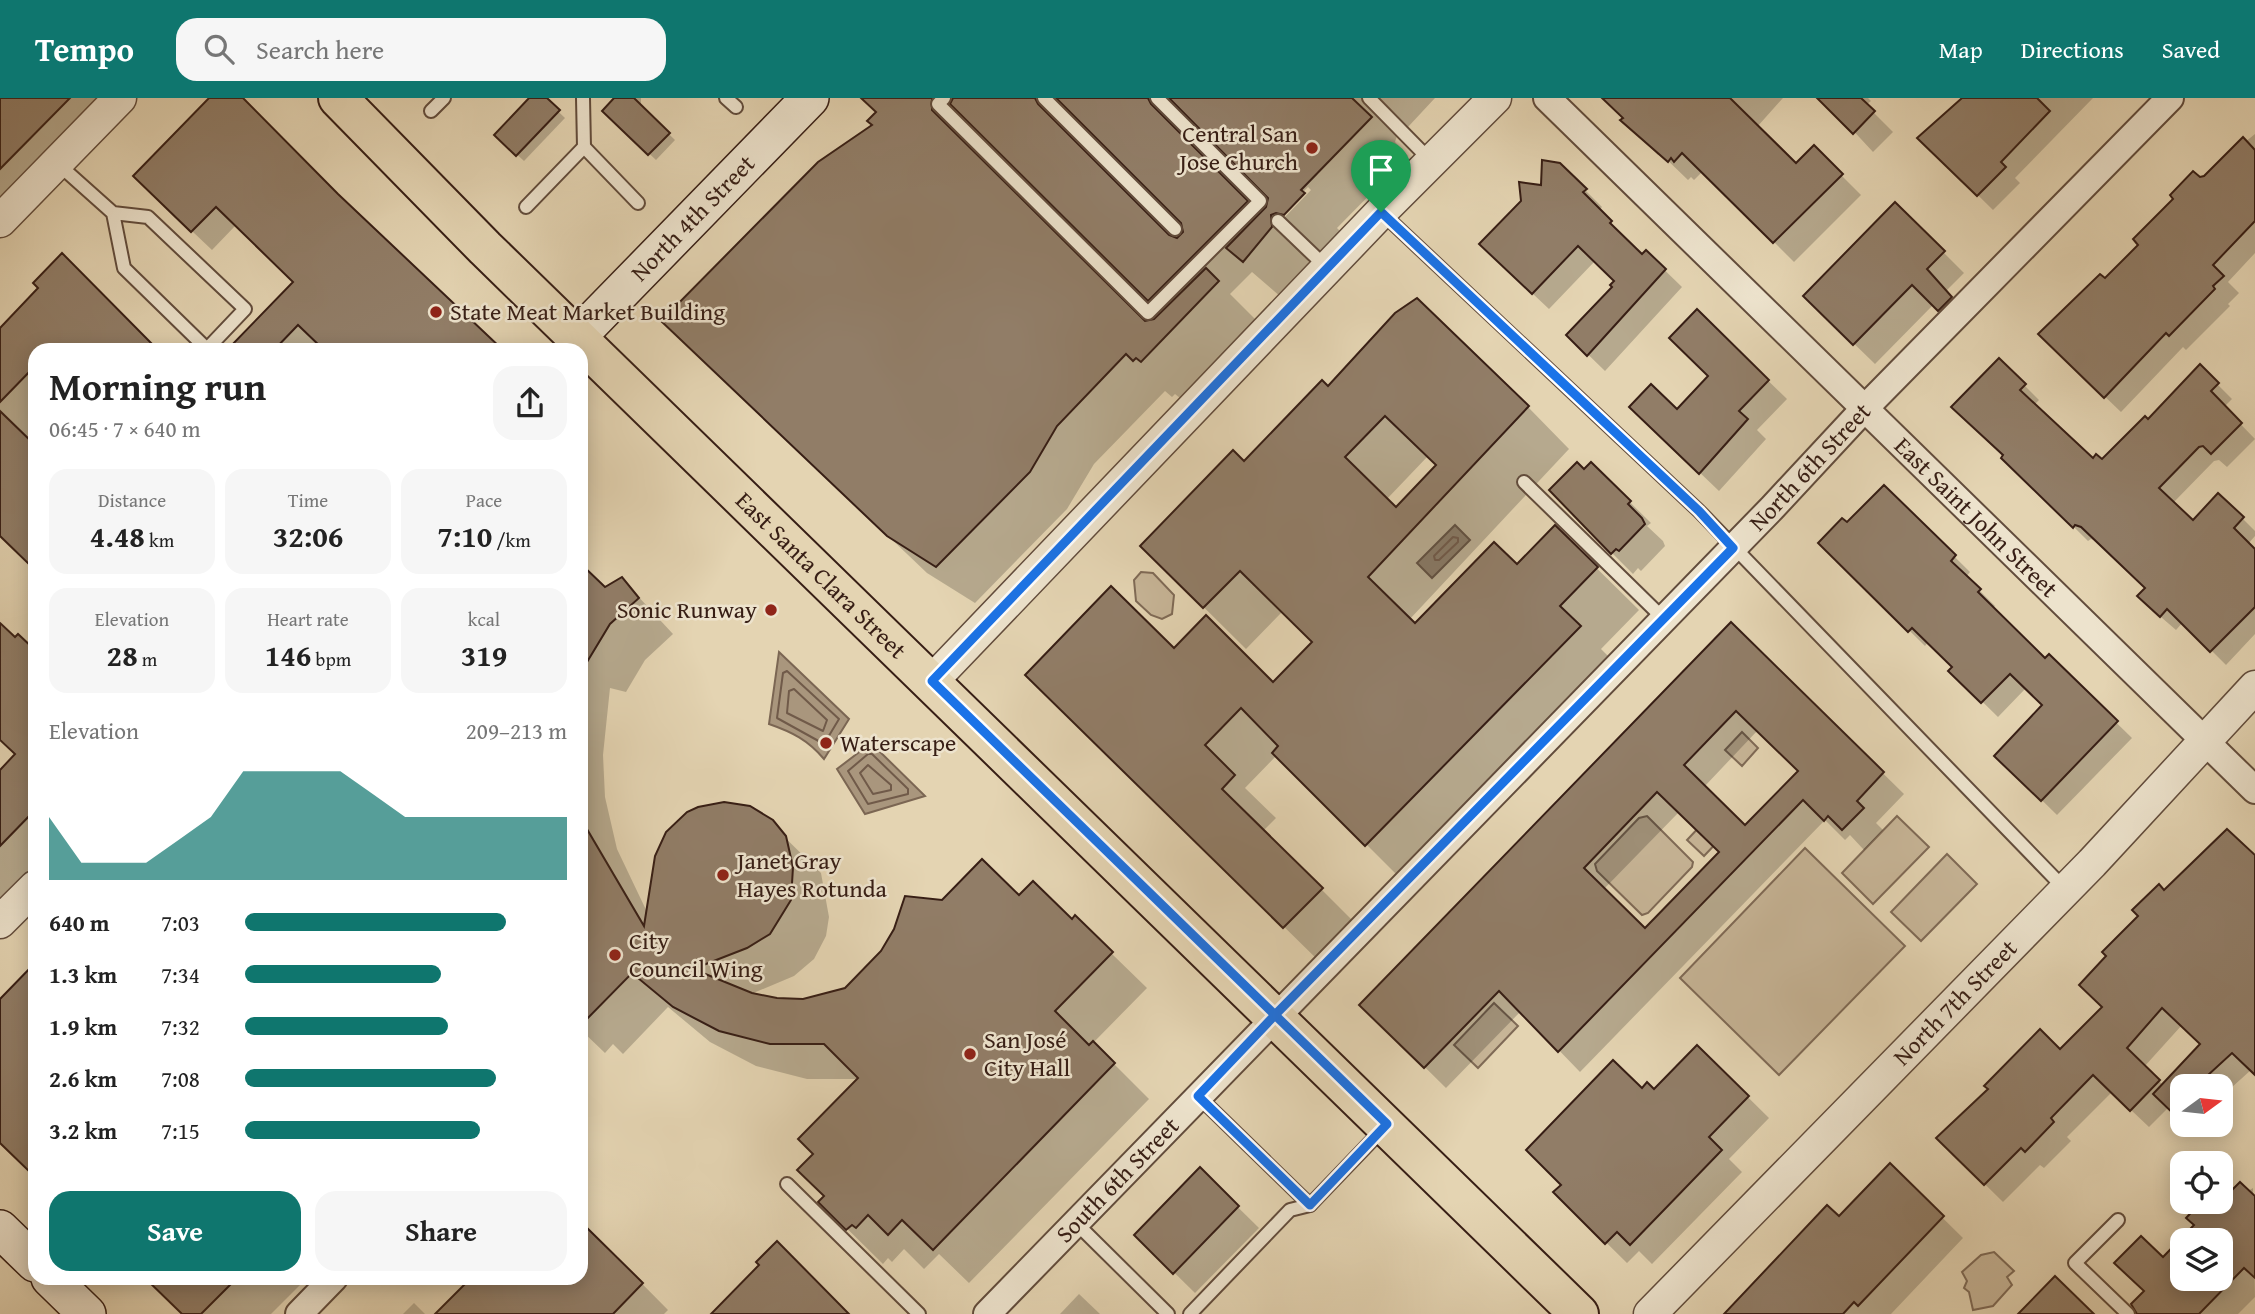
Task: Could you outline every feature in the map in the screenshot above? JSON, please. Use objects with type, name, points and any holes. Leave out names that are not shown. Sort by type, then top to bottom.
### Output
[{"type":"main road","name":"East Santa Clara Street","points":[[338,98],[571,343]]},
{"type":"main road","name":"North 4th Street","points":[[571,343],[810,98]]},
{"type":"main road","name":"East Santa Clara Street","points":[[588,359],[932,681],[1579,1314]]},
{"type":"main road","points":[[0,1229],[28,1256]]},
{"type":"main road","points":[[57,1285],[87,1314]]},
{"type":"street","points":[[0,221],[120,98]]},
{"type":"street","points":[[932,681],[1381,212],[1495,98]]},
{"type":"street","name":"East Saint John Street","points":[[1547,98],[2255,790]]},
{"type":"street","name":"North 6th Street","points":[[1275,1015],[1733,548],[1864,408],[2170,98]]},
{"type":"street","name":"North 7th Street","points":[[1650,1314],[2065,890],[2255,687]]},
{"type":"street","points":[[0,922],[28,894]]},
{"type":"street","name":"South 6th Street","points":[[988,1314],[1275,1015]]},
{"type":"street","points":[[299,1314],[327,1285]]},
{"type":"lane","points":[[430,111],[444,98]]},
{"type":"lane","points":[[583,98],[584,147],[638,202]]},
{"type":"lane","points":[[944,98],[938,104],[1148,313],[1260,201],[1157,98]]},
{"type":"lane","points":[[1044,98],[1175,229]]},
{"type":"lane","points":[[1369,98],[1431,162]]},
{"type":"lane","points":[[526,207],[584,147]]},
{"type":"lane","points":[[57,162],[113,213],[148,217],[245,310],[214,343]]},
{"type":"lane","points":[[1381,212],[1699,511],[2065,890]]},
{"type":"lane","points":[[113,213],[124,268],[200,343]]},
{"type":"lane","points":[[1278,221],[1327,268]]},
{"type":"lane","points":[[1524,482],[1664,619]]},
{"type":"lane","points":[[1198,1096],[1310,1205]]},
{"type":"lane","points":[[1190,1314],[1290,1210],[1310,1205],[1387,1124]]},
{"type":"lane","points":[[787,1184],[919,1314]]},
{"type":"lane","points":[[2118,1220],[2075,1263],[2128,1314]]},
{"type":"lane","points":[[1077,1224],[1168,1314]]},
{"type":"shaded area","points":[[1141,572],[1153,573],[1174,595],[1172,614],[1162,619],[1151,615],[1136,601],[1134,580]]},
{"type":"shaded area","points":[[1742,732],[1758,748],[1742,766],[1725,750]]},
{"type":"shaded area","points":[[1647,816],[1693,862],[1692,867],[1648,913],[1642,915],[1597,871],[1595,864],[1639,818]]},
{"type":"shaded area","points":[[1897,816],[1929,847],[1873,904],[1842,873]]},
{"type":"shaded area","points":[[1704,822],[1721,838],[1704,856],[1687,840]]},
{"type":"shaded area","points":[[1805,848],[1905,946],[1779,1075],[1680,978]]},
{"type":"shaded area","points":[[1947,854],[1977,884],[1921,941],[1891,912]]},
{"type":"shaded area","points":[[1494,1003],[1518,1026],[1478,1068],[1454,1045]]},
{"type":"shaded area","points":[[1994,1252],[2014,1271],[2007,1277],[2012,1285],[1993,1306],[1973,1310],[1969,1292],[1964,1288],[1967,1281],[1962,1272],[1981,1255]]},
{"type":"water","points":[[1455,525],[1470,540],[1432,578],[1417,563]]},
{"type":"water","points":[[779,652],[849,719],[824,759],[799,737],[769,724]]},
{"type":"water","points":[[871,743],[925,796],[865,814],[837,769]]},
{"type":"building","points":[[0,98],[70,98],[0,169]]},
{"type":"building","points":[[209,98],[243,98],[338,194],[496,343],[317,343],[298,325],[281,343],[234,343],[293,282],[216,207],[191,232],[133,176]]},
{"type":"building","points":[[529,98],[547,98],[560,110],[516,156],[494,135]]},
{"type":"building","points":[[614,98],[634,98],[670,133],[648,155],[602,111]]},
{"type":"building","points":[[861,98],[932,98],[932,110],[1145,321],[1154,319],[1206,268],[1219,281],[1141,362],[1136,358],[1133,361],[1126,354],[1057,426],[1030,472],[936,567],[887,536],[661,321],[818,162],[872,125],[867,121],[876,112]]},
{"type":"building","points":[[953,98],[1035,98],[1169,235],[1177,238],[1183,232],[1181,223],[1056,98],[1148,98],[1248,201],[1148,301],[950,104]]},
{"type":"building","points":[[1169,98],[1352,98],[1372,117],[1301,190],[1305,193],[1284,215],[1271,215],[1272,227],[1243,262],[1226,248],[1266,207],[1268,198]]},
{"type":"building","points":[[1602,98],[1730,98],[1796,163],[1814,145],[1843,174],[1773,243],[1682,153],[1674,162],[1671,158],[1668,162],[1620,120],[1623,118]]},
{"type":"building","points":[[1817,98],[1861,98],[1875,111],[1853,134]]},
{"type":"building","points":[[1962,98],[2037,98],[2050,111],[2001,162],[2006,167],[1977,196],[1917,138]]},
{"type":"building","points":[[2243,137],[2255,150],[2255,221],[2213,265],[2224,276],[2213,286],[2215,289],[2169,336],[2166,333],[2104,398],[2038,334],[2100,274],[2105,278],[2138,245],[2133,239],[2173,199],[2170,195],[2193,171],[2200,177],[2204,176]]},
{"type":"building","points":[[1542,160],[1560,163],[1587,189],[1583,192],[1612,221],[1610,223],[1642,254],[1646,250],[1666,269],[1587,356],[1566,335],[1612,287],[1610,285],[1614,281],[1578,246],[1532,294],[1479,244],[1521,201],[1519,182],[1541,185]]},
{"type":"building","points":[[1895,202],[1945,251],[1927,269],[1952,297],[1938,311],[1912,285],[1853,345],[1803,296]]},
{"type":"building","points":[[62,253],[151,343],[28,343],[28,373],[0,402],[0,328],[38,288],[33,283]]},
{"type":"building","points":[[1417,298],[1529,406],[1368,577],[1415,623],[1494,542],[1517,564],[1555,525],[1598,567],[1560,606],[1581,626],[1365,846],[1272,753],[1278,746],[1241,708],[1205,745],[1235,775],[1222,789],[1323,888],[1283,928],[1025,675],[1111,586],[1174,648],[1206,615],[1273,682],[1312,642],[1240,571],[1203,608],[1140,546],[1233,450],[1244,461],[1322,380],[1328,386],[1395,313]],"holes":[[[1385,416],[1436,465],[1396,507],[1345,457]]]},
{"type":"building","points":[[1697,309],[1769,380],[1739,411],[1748,419],[1699,474],[1629,407],[1651,384],[1677,409],[1708,376],[1669,338]]},
{"type":"building","points":[[1999,358],[2026,384],[2020,390],[2093,458],[2096,454],[2102,459],[2145,416],[2148,419],[2200,364],[2219,383],[2211,391],[2242,423],[2211,454],[2203,446],[2199,447],[2159,488],[2193,520],[2218,493],[2244,517],[2234,528],[2255,549],[2255,607],[2210,652],[2167,609],[2160,617],[2137,596],[2145,588],[2081,527],[2075,525],[2073,528],[2001,458],[2003,455],[1951,407]]},
{"type":"building","points":[[0,411],[28,438],[28,563],[0,536]]},
{"type":"building","points":[[1577,462],[1584,469],[1591,462],[1631,501],[1628,504],[1645,524],[1619,551],[1616,549],[1611,554],[1549,490]]},
{"type":"building","points":[[1884,485],[1956,555],[1951,561],[1981,589],[1978,592],[2045,658],[2049,654],[2118,721],[2041,801],[1994,756],[2042,705],[2010,674],[1981,703],[1948,671],[1952,667],[1912,628],[1908,632],[1818,543],[1842,518],[1847,522]]},
{"type":"building","points":[[588,571],[605,587],[622,577],[639,598],[610,624],[588,660]]},
{"type":"building","points":[[1731,622],[1884,772],[1857,801],[1864,808],[1842,830],[1828,816],[1824,821],[1803,800],[1558,1052],[1499,991],[1424,1068],[1359,1005]],"holes":[[[1736,711],[1798,771],[1745,825],[1684,765]],[[1657,792],[1719,852],[1645,928],[1584,868]]]},
{"type":"building","points":[[0,623],[15,637],[18,634],[28,643],[28,817],[0,846],[0,770],[15,754],[0,740]]},
{"type":"building","name":"San José City Hall","points":[[724,802],[750,806],[773,820],[786,836],[793,867],[791,900],[770,934],[747,948],[693,969],[752,993],[803,999],[845,988],[881,951],[894,929],[905,896],[942,900],[982,859],[1019,895],[1033,881],[1072,919],[1075,915],[1113,952],[1055,1011],[1089,1045],[1093,1041],[1115,1063],[933,1250],[902,1220],[888,1235],[868,1215],[856,1228],[852,1225],[846,1230],[818,1202],[824,1196],[797,1170],[813,1154],[798,1139],[858,1078],[824,1044],[770,1044],[719,1031],[673,1007],[632,973],[588,1018],[588,831],[644,926],[655,856],[666,832],[687,812]]},
{"type":"building","points":[[2227,829],[2255,855],[2255,1075],[2232,1053],[2209,1074],[2172,1074],[2200,1044],[2162,1008],[2127,1048],[2160,1080],[2130,1111],[2093,1075],[2051,1118],[2054,1122],[2025,1152],[2021,1148],[1984,1185],[1936,1138],[1988,1089],[1984,1086],[2040,1029],[2060,1049],[2102,1007],[2079,985],[2106,956],[2102,952],[2138,916],[2132,910],[2159,884],[2164,890]]},
{"type":"building","points":[[28,970],[28,1170],[0,1143],[0,999]]},
{"type":"building","points":[[1697,1045],[1749,1096],[1709,1137],[1722,1150],[1630,1245],[1617,1232],[1605,1244],[1553,1192],[1561,1185],[1526,1150],[1613,1060],[1642,1088],[1647,1082],[1654,1089]]},
{"type":"building","points":[[2170,1076],[2170,1110],[2153,1094]]},
{"type":"building","points":[[1890,1163],[1944,1216],[1858,1306],[1854,1302],[1843,1314],[1724,1314],[1827,1205],[1839,1216]]},
{"type":"building","points":[[1200,1167],[1239,1206],[1173,1274],[1134,1235]]},
{"type":"building","points":[[2240,1182],[2255,1196],[2255,1278],[2244,1268],[2233,1279],[2233,1228],[2191,1228],[2194,1225],[2186,1218],[2190,1214],[2233,1214],[2233,1189]]},
{"type":"building","points":[[588,1229],[643,1283],[613,1314],[435,1314],[464,1285],[588,1285]]},
{"type":"building","points":[[2141,1236],[2163,1257],[2170,1250],[2170,1291],[2222,1291],[2199,1314],[2137,1314],[2131,1304],[2144,1291],[2114,1263]]},
{"type":"building","points":[[777,1241],[849,1314],[711,1314],[759,1265],[756,1262]]},
{"type":"building","points":[[2055,1276],[2094,1314],[2018,1314]]},
{"type":"building","points":[[152,1285],[230,1285],[201,1314],[182,1314]]},
{"type":"place","name":"Central San Jose Church","points":[[1312,148]]},
{"type":"place","name":"State Meat Market Building","points":[[436,312]]},
{"type":"place","name":"Sonic Runway","points":[[771,610]]},
{"type":"place","name":"Waterscape","points":[[826,743]]},
{"type":"place","name":"Janet Gray Hayes Rotunda","points":[[723,875]]},
{"type":"place","name":"City Council Wing","points":[[615,955]]},
{"type":"place","name":"San José City Hall","points":[[970,1054]]},
{"type":"route","points":[[1381,212],[932,681],[1275,1015],[1198,1096],[1310,1205],[1387,1124],[1275,1015],[1733,548],[1699,511],[1381,212]]}]
